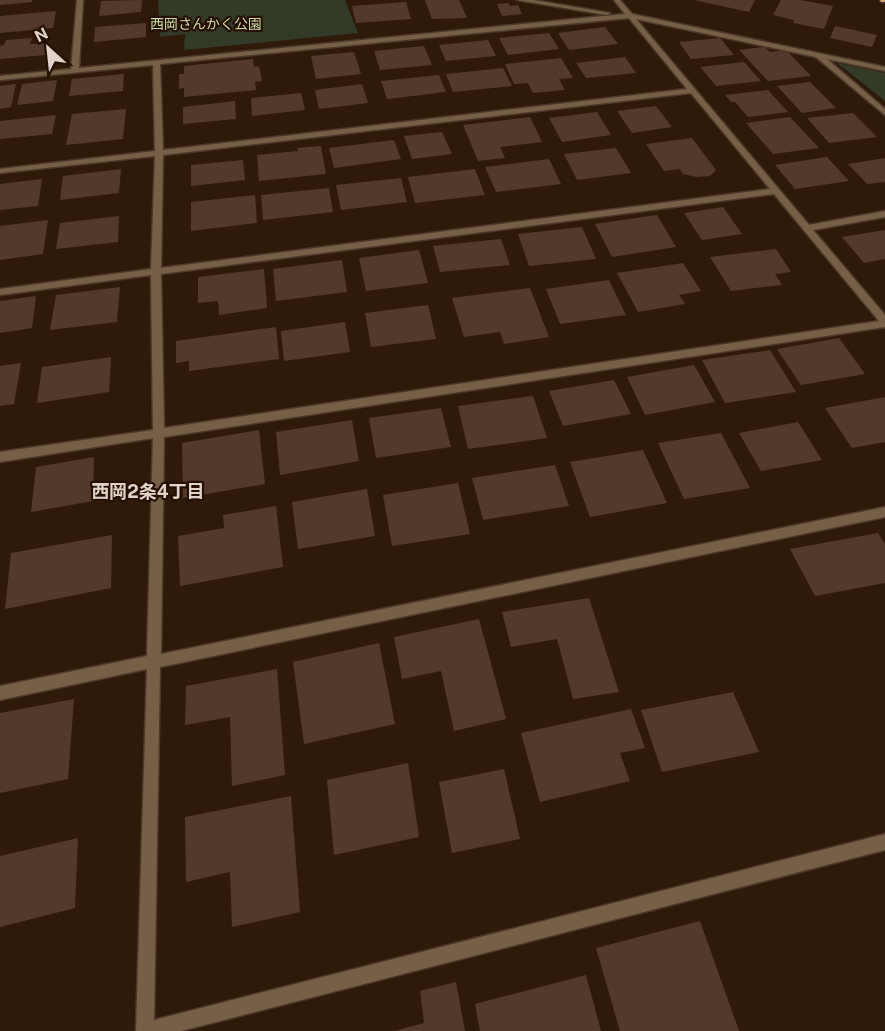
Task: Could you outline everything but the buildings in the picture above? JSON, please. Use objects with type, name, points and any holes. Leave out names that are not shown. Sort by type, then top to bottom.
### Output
[{"type":"street","points":[[75,70],[80,0]]},
{"type":"street","points":[[520,0],[630,15],[885,69]]},
{"type":"street","points":[[617,0],[885,323]]},
{"type":"street","points":[[0,78],[630,15]]},
{"type":"street","points":[[817,54],[885,113]]},
{"type":"street","points":[[156,62],[159,153],[156,272],[159,433],[152,662],[146,1031],[885,842]]},
{"type":"street","points":[[0,171],[692,91]]},
{"type":"street","points":[[0,292],[776,191]]},
{"type":"street","points":[[806,228],[885,213]]},
{"type":"street","points":[[0,457],[885,323]]},
{"type":"street","points":[[0,693],[885,512]]},
{"type":"green space","name":"西岡さんかく公園","points":[[158,0],[345,0],[358,33],[184,50],[185,34],[160,37]]},
{"type":"green space","points":[[837,63],[885,73],[885,101]]},
{"type":"district","name":"西岡2条4丁目","points":[[148,492]]}]
